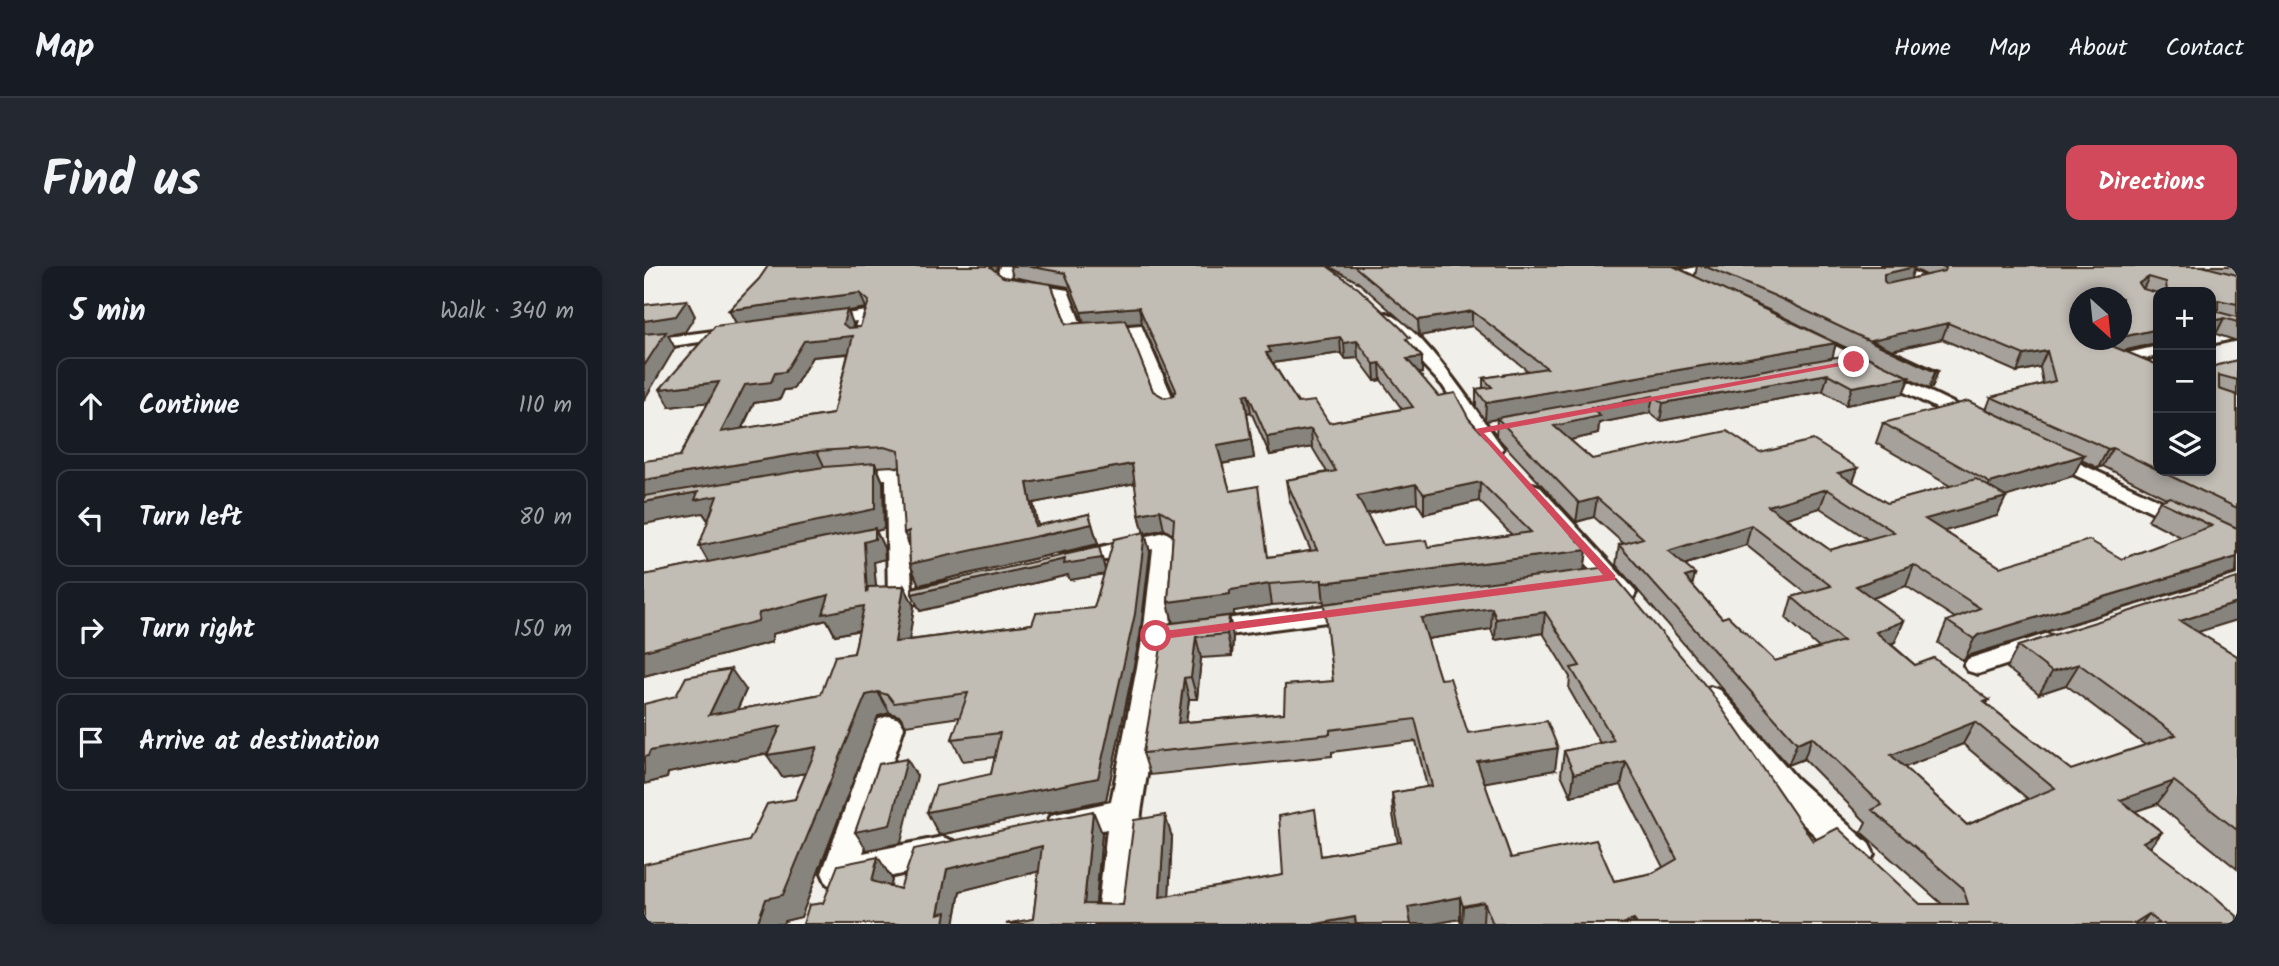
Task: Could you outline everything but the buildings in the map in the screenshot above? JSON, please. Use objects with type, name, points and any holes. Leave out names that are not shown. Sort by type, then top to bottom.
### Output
[{"type":"street","points":[[1006,266],[1003,280],[1014,286],[1063,293],[1077,335],[1136,328],[1168,408]]},
{"type":"street","points":[[1671,274],[1729,266]]},
{"type":"street","points":[[1888,266],[1932,283],[1898,290]]},
{"type":"street","points":[[1652,267],[1706,290]]},
{"type":"street","points":[[1366,298],[1430,359],[1460,397],[1478,431],[1637,609]]},
{"type":"street","points":[[797,324],[866,315],[860,338]]},
{"type":"street","points":[[714,336],[732,317]]},
{"type":"street","points":[[2216,323],[2237,331]]},
{"type":"street","points":[[1787,327],[1990,428]]},
{"type":"street","points":[[644,345],[756,330]]},
{"type":"street","points":[[2216,337],[2237,331]]},
{"type":"street","points":[[2153,352],[2112,361],[2153,377]]},
{"type":"street","points":[[1827,367],[1854,362]]},
{"type":"street","points":[[1478,431],[1505,426]]},
{"type":"street","points":[[2027,445],[2237,545]]},
{"type":"street","points":[[820,479],[895,472],[900,599],[965,584]]},
{"type":"street","points":[[870,542],[897,536]]},
{"type":"street","points":[[1044,566],[1165,539],[1156,636],[1125,811],[1114,924]]},
{"type":"street","points":[[1584,581],[1611,577]]},
{"type":"street","points":[[1156,636],[1377,608]]},
{"type":"street","points":[[1978,664],[2068,636]]},
{"type":"street","points":[[1698,682],[1785,788],[1875,869]]},
{"type":"street","points":[[889,727],[834,886],[975,844]]},
{"type":"street","points":[[1030,832],[1125,811]]},
{"type":"route","points":[[1156,636],[1611,577],[1478,431],[1854,362]]}]
